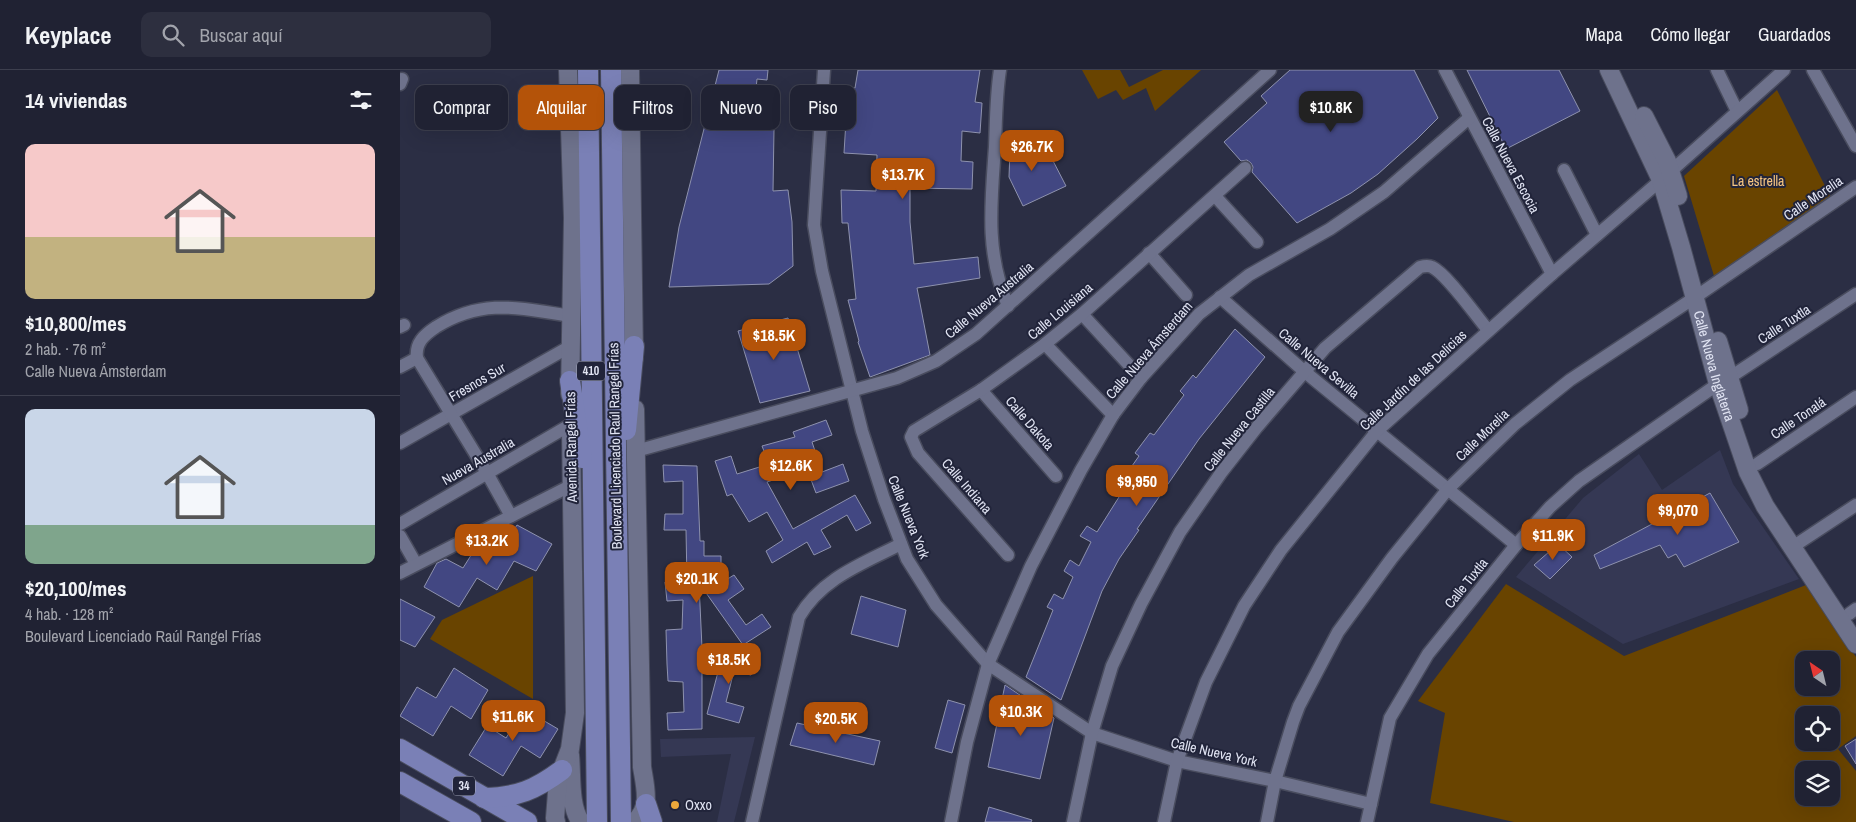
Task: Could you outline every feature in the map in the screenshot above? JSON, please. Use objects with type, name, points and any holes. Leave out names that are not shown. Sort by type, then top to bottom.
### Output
[{"type":"main road","name":"Avenida Rangel Frías","points":[[556,822],[558,780],[570,749],[575,713],[569,346],[573,218],[568,70]]},
{"type":"main road","name":"Boulevard Licenciado Raúl Rangel Frías","points":[[588,70],[597,822]]},
{"type":"main road","name":"Boulevard Licenciado Raúl Rangel Frías","points":[[611,70],[621,822]]},
{"type":"main road","points":[[630,70],[642,767],[649,813],[634,822]]},
{"type":"main road","name":"Calle Nueva Inglaterra","points":[[1609,70],[1666,176]]},
{"type":"main road","name":"Calle Nueva Inglaterra","points":[[1621,70],[1666,176],[1751,477],[1765,506],[1854,616]]},
{"type":"main road","points":[[616,536],[634,346]]},
{"type":"main road","name":"Calle Nueva Inglaterra","points":[[1723,381],[1757,464],[1796,545],[1856,644]]},
{"type":"main road","points":[[570,382],[593,525]]},
{"type":"main road","name":"34","points":[[400,749],[527,822]]},
{"type":"main road","points":[[570,749],[573,802],[581,822]]},
{"type":"main road","points":[[484,798],[506,797],[526,792],[547,781],[562,770]]},
{"type":"main road","name":"34","points":[[400,782],[471,822]]},
{"type":"street","name":"Calle Nueva York","points":[[824,70],[814,225],[822,271],[862,431],[884,499],[907,559],[936,605],[988,664],[1092,733],[1177,761],[1275,781],[1371,804]]},
{"type":"street","points":[[1000,70],[990,230],[1001,290],[1008,306]]},
{"type":"street","name":"Calle Nueva Australia","points":[[636,451],[897,378],[936,361],[976,334],[1270,70]]},
{"type":"street","name":"Calle Nueva Escocia","points":[[1445,70],[1552,274]]},
{"type":"street","points":[[1717,70],[1737,111]]},
{"type":"street","name":"Calle Jardín de las Delicias","points":[[1164,822],[1177,761],[1206,682],[1244,606],[1281,550],[1377,431],[1488,330],[1666,176],[1784,70]]},
{"type":"street","points":[[1813,70],[1851,126],[1856,146]]},
{"type":"street","name":"Calle Nueva Ámsterdam","points":[[951,822],[968,742],[988,664],[1031,566],[1080,470],[1113,415],[1141,378],[1199,314],[1249,275],[1330,229],[1384,192],[1469,118]]},
{"type":"street","name":"Calle Louisiana","points":[[912,434],[918,427],[981,390],[1045,344],[1082,314],[1245,168]]},
{"type":"street","points":[[1564,170],[1597,235]]},
{"type":"street","name":"Calle Morelia","points":[[1267,822],[1275,781],[1299,706],[1338,632],[1392,558],[1448,489],[1515,424],[1542,401],[1615,349],[1700,294],[1856,187]]},
{"type":"street","points":[[1215,196],[1257,242]]},
{"type":"street","points":[[1149,253],[1186,295]]},
{"type":"street","name":"Calle Nueva Castilla","points":[[1072,822],[1092,733],[1112,666],[1141,604],[1180,532],[1221,473],[1257,427],[1325,348],[1420,267],[1426,265],[1442,274],[1488,330]]},
{"type":"street","name":"Calle Tuxtla","points":[[1367,822],[1390,718],[1401,698],[1428,654],[1516,545],[1550,507],[1579,480],[1638,438],[1856,294]]},
{"type":"street","name":"Calle Nueva Sevilla","points":[[1220,297],[1305,372],[1516,545]]},
{"type":"street","points":[[511,516],[417,358],[417,346],[424,335],[460,314],[501,306],[571,316]]},
{"type":"street","points":[[1082,314],[1141,378]]},
{"type":"street","points":[[1045,344],[1113,415]]},
{"type":"street","name":"Fresnos Sur","points":[[400,443],[569,346]]},
{"type":"street","points":[[400,367],[417,358]]},
{"type":"street","name":"Calle Dakota","points":[[981,390],[1056,476]]},
{"type":"street","name":"Calle Tonalá","points":[[1757,464],[1856,397]]},
{"type":"street","name":"Nueva Australia","points":[[400,524],[570,425]]},
{"type":"street","name":"Calle Indiana","points":[[912,434],[913,444],[918,453],[1008,554]]},
{"type":"street","points":[[400,573],[572,485]]},
{"type":"street","points":[[1796,545],[1856,505]]},
{"type":"street","points":[[400,536],[416,564]]},
{"type":"street","points":[[752,822],[799,617],[815,594],[833,579],[901,544]]},
{"type":"shaded area","points":[[1720,450],[1733,484],[1799,579],[1623,644],[1516,577],[1583,498],[1639,454],[1662,490]]},
{"type":"shaded area","points":[[755,737],[734,822],[717,822],[731,754],[661,757],[660,739]]},
{"type":"green space","points":[[1082,70],[1120,70],[1129,87],[1163,70],[1201,70],[1155,111],[1146,88],[1123,100],[1116,90],[1098,99]]},
{"type":"green space","name":"La estrella","points":[[1777,90],[1830,196],[1714,276],[1684,176]]},
{"type":"green space","points":[[533,576],[533,699],[430,639],[442,620]]},
{"type":"green space","points":[[1506,584],[1624,656],[1806,585],[1856,657],[1856,736],[1840,748],[1840,706],[1795,706],[1795,751],[1840,751],[1856,771],[1856,822],[1514,822],[1430,803],[1445,713],[1418,701]]},
{"type":"building","points":[[719,70],[768,70],[767,80],[757,79],[756,85],[715,85]]},
{"type":"building","points":[[858,70],[980,70],[975,102],[982,103],[980,133],[962,131],[961,161],[973,162],[972,189],[910,188],[910,222],[914,264],[978,257],[980,278],[917,288],[930,355],[870,377],[858,342],[848,300],[856,299],[848,223],[842,223],[841,190],[876,191],[877,155],[844,153],[845,130],[856,130],[856,85]]},
{"type":"building","points":[[1290,70],[1414,70],[1438,118],[1378,174],[1351,193],[1297,223],[1252,172],[1253,167],[1251,163],[1247,160],[1241,161],[1224,142],[1267,103],[1261,96]]},
{"type":"building","points":[[1467,70],[1559,70],[1580,111],[1506,149]]},
{"type":"building","points":[[704,130],[774,130],[773,191],[788,190],[792,222],[793,266],[769,284],[669,287],[679,227]]},
{"type":"building","points":[[1019,132],[1021,135],[1024,133],[1038,161],[1050,155],[1066,186],[1023,206],[1009,177],[1010,150],[1016,147],[1011,138]]},
{"type":"building","points":[[788,318],[810,391],[760,403],[738,331]]},
{"type":"building","points":[[1235,329],[1265,357],[1199,439],[1137,529],[1139,530],[1119,559],[1102,591],[1061,700],[1026,677],[1053,610],[1047,607],[1054,594],[1063,599],[1073,577],[1064,571],[1070,560],[1079,566],[1091,542],[1080,536],[1087,526],[1097,532],[1119,497],[1113,493],[1139,456],[1135,453],[1150,433],[1154,435],[1184,395],[1180,391],[1193,375],[1196,378]]},
{"type":"building","points":[[826,420],[832,435],[812,442],[822,472],[843,464],[849,481],[816,493],[807,469],[767,482],[793,529],[855,495],[871,523],[856,531],[847,515],[821,530],[831,547],[814,555],[807,542],[772,563],[766,551],[783,540],[767,512],[749,522],[732,494],[727,496],[715,461],[731,456],[737,474],[769,464],[762,446],[795,437],[793,432]]},
{"type":"building","points":[[663,465],[697,466],[700,541],[704,541],[704,556],[721,556],[721,583],[734,575],[744,589],[728,600],[746,625],[762,614],[771,627],[743,645],[699,583],[702,648],[702,729],[668,730],[667,713],[684,712],[683,682],[668,681],[666,630],[682,629],[683,600],[667,601],[665,582],[687,582],[686,530],[664,530],[665,514],[683,514],[683,481],[664,482]]},
{"type":"building","points":[[1710,493],[1739,542],[1684,567],[1676,554],[1668,558],[1660,545],[1600,569],[1594,555]]},
{"type":"building","points":[[517,525],[552,544],[536,571],[514,561],[497,590],[477,578],[459,607],[424,587],[437,563],[446,559],[463,568],[480,541],[500,552]]},
{"type":"building","points":[[1558,544],[1572,557],[1550,579],[1534,565]]},
{"type":"building","points":[[861,596],[906,610],[898,647],[851,634]]},
{"type":"building","points":[[400,599],[435,617],[415,647],[400,640]]},
{"type":"building","points":[[724,649],[755,658],[751,675],[734,671],[726,702],[744,707],[739,723],[707,714]]},
{"type":"building","points":[[454,668],[488,690],[471,719],[451,706],[433,736],[400,716],[417,687],[436,698]]},
{"type":"building","points":[[1005,685],[1054,718],[1040,779],[988,767]]},
{"type":"building","points":[[948,700],[965,705],[952,753],[935,748]]},
{"type":"building","points":[[524,709],[558,729],[540,758],[521,746],[503,776],[469,755],[487,726],[506,738]]},
{"type":"building","points":[[797,723],[880,741],[874,765],[790,745]]},
{"type":"building","points":[[1856,739],[1856,764],[1845,746]]},
{"type":"building","points":[[989,807],[1032,820],[1031,822],[985,822]]},
{"type":"place","name":"Oxxo","points":[[675,805]]}]
